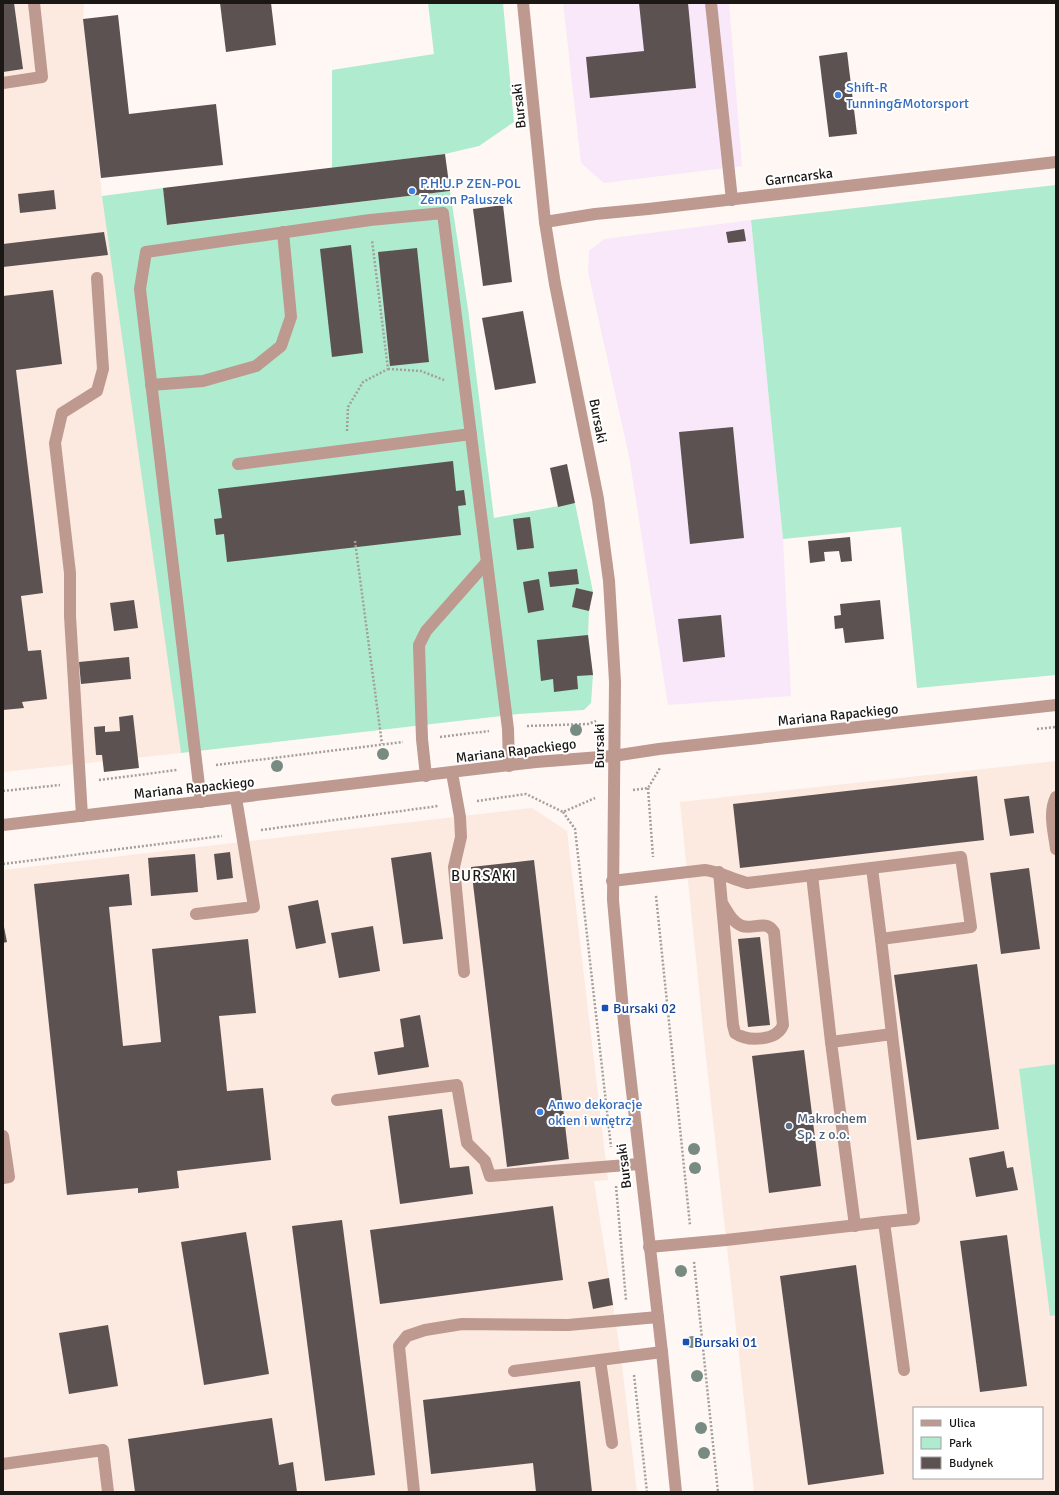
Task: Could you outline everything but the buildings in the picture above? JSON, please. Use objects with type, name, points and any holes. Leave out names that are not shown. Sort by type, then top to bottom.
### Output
[{"type":"street","points":[[3,83],[42,77],[34,3]]},
{"type":"street","name":"Bursaki","points":[[523,3],[545,222],[555,284],[598,499],[614,635],[615,682],[612,881],[624,1022],[639,1164],[662,1352],[676,1492]]},
{"type":"street","points":[[711,3],[732,200]]},
{"type":"street","name":"Garncarska","points":[[545,222],[594,214],[732,200],[1056,162]]},
{"type":"street","points":[[201,802],[140,289],[146,252],[370,220],[443,213],[508,729],[509,766]]},
{"type":"street","points":[[151,384],[203,381],[256,366],[281,346],[291,317],[284,232]]},
{"type":"street","points":[[82,816],[70,616],[70,573],[55,443],[62,414],[97,391],[103,369],[96,278]]},
{"type":"street","points":[[238,464],[471,434]]},
{"type":"street","points":[[426,776],[422,740],[419,645],[426,631],[487,562]]},
{"type":"street","name":"Mariana Rapackiego","points":[[3,825],[509,766],[614,756],[659,749],[1056,705]]},
{"type":"street","points":[[452,773],[461,837],[454,867],[464,972]]},
{"type":"street","points":[[1056,797],[1052,805],[1051,814],[1056,849]]},
{"type":"street","points":[[196,914],[254,907],[236,798]]},
{"type":"street","points":[[612,881],[705,870],[719,872],[732,880],[747,883],[961,857],[971,927],[881,939]]},
{"type":"street","points":[[649,1247],[692,1244],[914,1219],[872,868]]},
{"type":"street","points":[[719,872],[733,1025],[735,1033],[747,1039],[771,1037],[782,1030],[784,1025],[774,932],[771,928],[766,926],[743,927],[733,921],[722,903]]},
{"type":"street","points":[[812,875],[855,1226]]},
{"type":"street","points":[[832,1042],[892,1034]]},
{"type":"street","points":[[337,1100],[457,1085],[467,1143],[485,1161],[490,1176],[639,1164]]},
{"type":"street","points":[[3,1136],[9,1177],[3,1178]]},
{"type":"street","points":[[884,1222],[904,1370]]},
{"type":"street","points":[[414,1492],[399,1346],[407,1336],[425,1330],[462,1324],[568,1325],[658,1318]]},
{"type":"street","points":[[514,1371],[662,1352]]},
{"type":"street","points":[[600,1360],[612,1443]]},
{"type":"street","points":[[3,1464],[103,1450],[108,1492]]},
{"type":"path","points":[[370,220],[388,369]]},
{"type":"path","points":[[347,450],[348,407],[363,382],[388,369],[421,371],[446,381],[466,394]]},
{"type":"path","points":[[355,541],[382,744]]},
{"type":"path","points":[[3,791],[198,768],[534,725],[588,724],[597,721],[598,716]]},
{"type":"path","points":[[662,766],[648,788],[654,876],[718,1492]]},
{"type":"path","points":[[3,864],[188,842],[298,824],[526,794],[563,812],[590,800],[613,793],[648,788]]},
{"type":"shaded area","points":[[3,3],[84,3],[83,19],[102,196],[119,255],[181,753],[3,772]]},
{"type":"shaded area","points":[[563,3],[729,3],[742,166],[604,183],[581,163]]},
{"type":"shaded area","points":[[751,220],[783,539],[791,696],[668,705],[629,456],[588,272],[589,251],[604,239]]},
{"type":"shaded area","points":[[1056,761],[1056,1064],[1019,1070],[1050,1315],[1056,1315],[1056,1492],[754,1492],[705,1048],[680,802]]},
{"type":"shaded area","points":[[532,808],[567,831],[608,1180],[594,1181],[621,1357],[637,1492],[3,1492],[3,870]]},
{"type":"green space","points":[[428,3],[503,3],[514,122],[479,146],[445,154],[332,168],[332,70],[434,54]]},
{"type":"green space","points":[[1056,185],[1056,675],[917,688],[901,527],[783,539],[751,220]]},
{"type":"green space","points":[[163,188],[168,225],[450,191],[468,309],[494,518],[575,503],[593,592],[589,611],[588,635],[593,675],[591,703],[584,710],[518,714],[181,753],[102,196]]},
{"type":"green space","points":[[1056,1064],[1056,1315],[1050,1316],[1019,1069]]},
{"type":"place","name":"Shift-R Tunning&Motorsport","points":[[838,95]]},
{"type":"place","name":"P.H.U.P ZEN-POL Zenon Paluszek","points":[[412,191]]},
{"type":"place","name":"Bursaki 02","points":[[605,1008]]},
{"type":"place","name":"Anwo dekoracje okien i wnętrz","points":[[540,1112]]},
{"type":"place","name":"Makrochem Sp. z o.o.","points":[[789,1126]]},
{"type":"place","name":"Bursaki 01","points":[[686,1342]]},
{"type":"district","name":"BURSAKI","points":[[484,876]]}]
